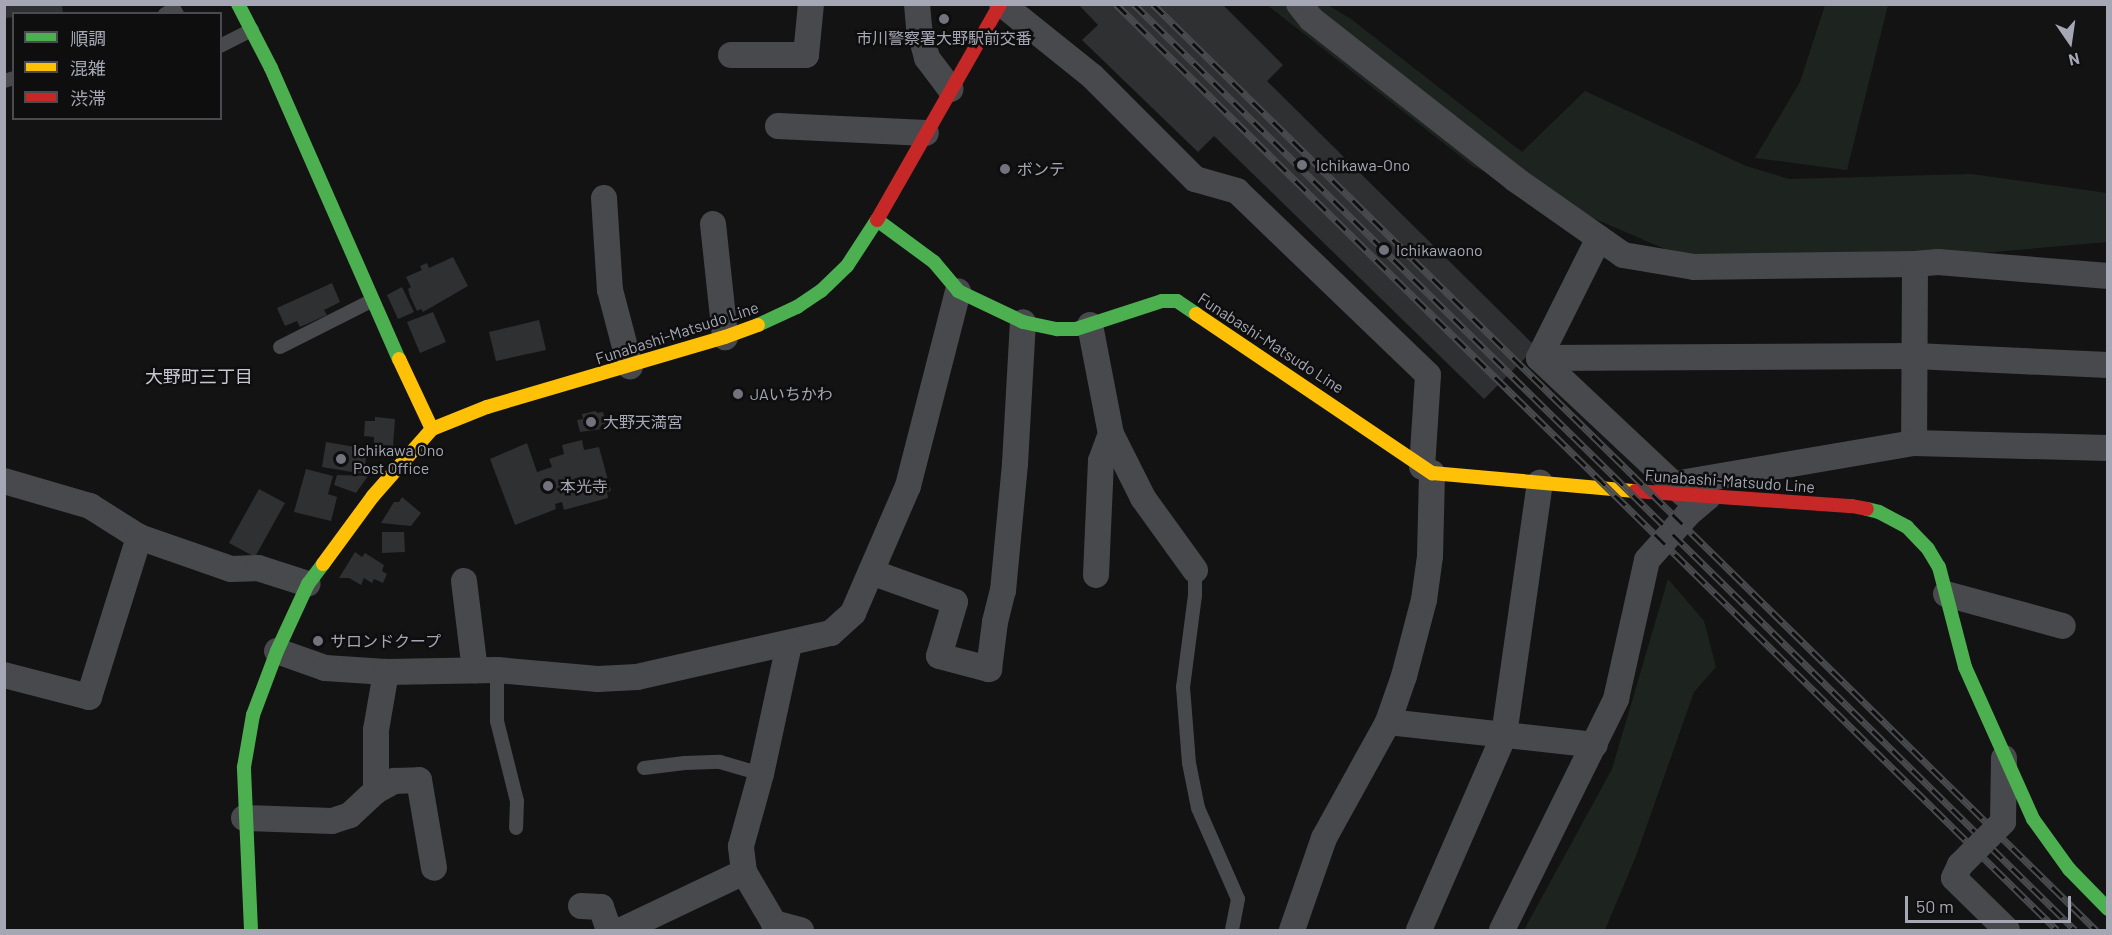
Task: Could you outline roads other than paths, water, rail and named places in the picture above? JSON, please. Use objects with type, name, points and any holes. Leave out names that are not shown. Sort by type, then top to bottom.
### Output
[{"type":"main road","points":[[238,4],[252,30],[370,301],[432,429],[373,496],[308,585],[276,651],[253,715],[244,767],[244,818],[251,930]]},
{"type":"main road","points":[[877,220],[950,89],[1001,4]]},
{"type":"main road","name":"Funabashi-Matsudo Line","points":[[432,429],[487,407],[725,337],[782,315],[821,291],[847,266],[877,220],[934,262],[958,291],[1023,322],[1058,329],[1076,329],[1162,301],[1177,302],[1335,405],[1427,470],[1540,483],[1689,492],[1852,506],[1879,512],[1907,527],[1928,549],[1939,567],[1965,667],[2033,819],[2069,869],[2108,909]]},
{"type":"street","points":[[731,55],[806,55],[811,4]]},
{"type":"street","points":[[917,4],[919,28],[927,58],[950,89]]},
{"type":"street","points":[[1001,4],[1092,76],[1195,179],[1237,191],[1428,375],[1427,470],[1430,556],[1424,600],[1404,676],[1388,722],[1324,838],[1292,930]]},
{"type":"street","points":[[1299,4],[1311,19],[1515,179],[1623,255],[1694,267],[1938,262],[2108,276]]},
{"type":"street","points":[[778,126],[926,133]]},
{"type":"street","points":[[604,198],[610,290],[630,366]]},
{"type":"street","points":[[713,224],[725,337]]},
{"type":"street","points":[[1539,358],[1599,238]]},
{"type":"street","points":[[1914,443],[1915,264]]},
{"type":"street","points":[[276,651],[325,668],[386,672],[486,670],[598,679],[636,677],[789,645],[831,633],[853,613],[908,486],[958,291]]},
{"type":"street","points":[[871,572],[955,602],[939,656],[988,669],[1004,579],[1015,464],[1023,322]]},
{"type":"street","points":[[1090,325],[1111,434],[1143,498],[1196,570]]},
{"type":"street","points":[[1539,358],[1915,356],[2108,365]]},
{"type":"street","points":[[1502,930],[1616,699],[1647,560],[1689,513],[1689,492],[1539,358]]},
{"type":"street","points":[[1096,575],[1101,461],[1111,434]]},
{"type":"street","points":[[1689,492],[1914,443],[2108,448]]},
{"type":"street","points":[[4,481],[90,506],[140,537],[231,569],[258,568],[308,585]]},
{"type":"street","points":[[1419,930],[1504,735],[1540,483]]},
{"type":"street","points":[[4,675],[89,697],[140,537]]},
{"type":"street","points":[[464,581],[486,670]]},
{"type":"street","points":[[1946,594],[2063,626]]},
{"type":"street","points":[[789,645],[761,774],[741,846],[744,872],[775,927],[801,930]]},
{"type":"street","points":[[376,790],[376,730],[386,672]]},
{"type":"street","points":[[1388,722],[1595,745]]},
{"type":"street","points":[[2004,758],[2003,822],[1960,865],[1954,878],[2007,930]]},
{"type":"street","points":[[244,818],[332,821],[350,815],[376,790],[394,781],[419,780],[434,868]]},
{"type":"street","points":[[581,906],[601,907],[609,930],[622,930],[744,872]]},
{"type":"lane","points":[[222,45],[252,30]]},
{"type":"lane","points":[[280,348],[370,301]]},
{"type":"lane","points":[[1196,570],[1183,687],[1188,763],[1198,808],[1238,899],[1232,930]]},
{"type":"lane","points":[[486,670],[517,801],[516,828]]},
{"type":"lane","points":[[644,768],[720,762],[761,774]]},
{"type":"railway","points":[[1116,4],[2057,930]]},
{"type":"railway","points":[[1134,4],[2075,930]]},
{"type":"railway","points":[[1153,4],[2096,930]]},
{"type":"place","name":"市川警察署大野駅前交番","points":[[944,19]]},
{"type":"place","name":"Ichikawa-Ono","points":[[1302,165]]},
{"type":"place","name":"ボンテ","points":[[1005,169]]},
{"type":"place","name":"Ichikawaono","points":[[1384,250]]},
{"type":"place","name":"JAいちかわ","points":[[738,394]]},
{"type":"place","name":"大野天満宮","points":[[591,422]]},
{"type":"place","name":"Ichikawa Ono Post Office","points":[[341,459]]},
{"type":"place","name":"本光寺","points":[[548,486]]},
{"type":"place","name":"サロンドクープ","points":[[318,641]]},
{"type":"district","name":"大野町三丁目","points":[[199,376]]}]
